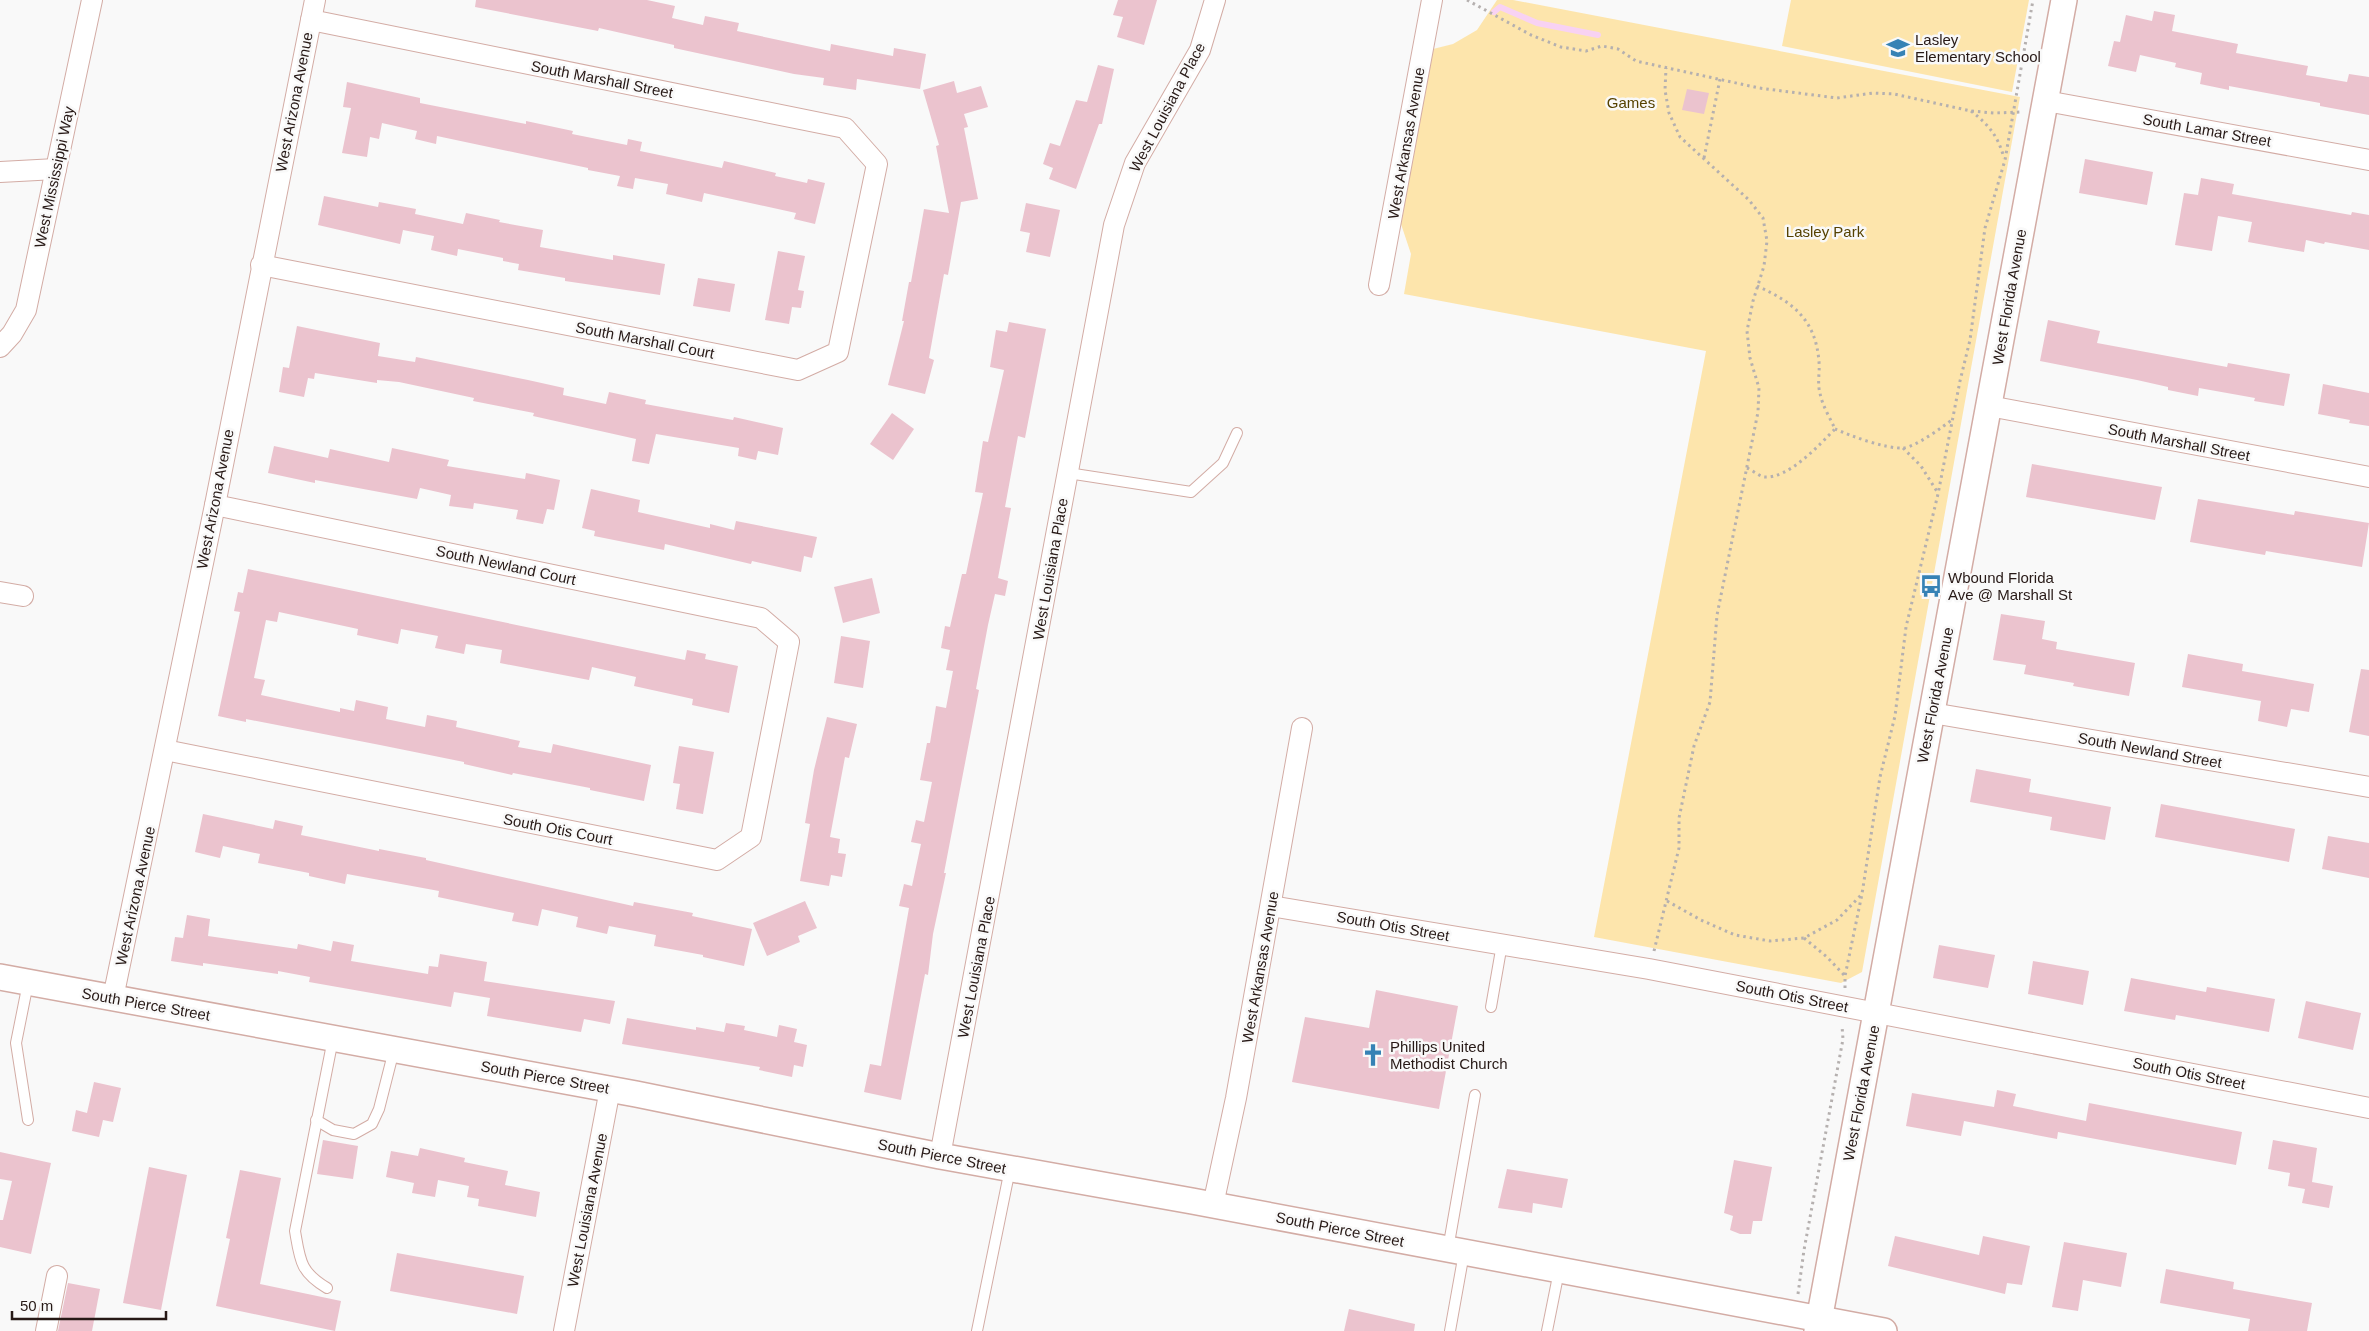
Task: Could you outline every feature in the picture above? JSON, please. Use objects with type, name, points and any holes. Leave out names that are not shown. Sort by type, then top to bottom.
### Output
[{"type":"street","name":"West Mississippi Way","points":[[0,347],[12,334],[26,310],[92,0]]},
{"type":"street","name":"West Arizona Avenue","points":[[113,998],[215,505],[315,0]]},
{"type":"street","name":"West Louisiana Place","points":[[940,1156],[1114,225],[1135,163],[1200,50],[1215,0]]},
{"type":"street","name":"West Arkansas Avenue","points":[[1379,285],[1432,0]]},
{"type":"street","name":"West Florida Avenue","points":[[1818,1326],[2064,0]]},
{"type":"street","name":"South Marshall Street","points":[[311,20],[845,128],[877,164]]},
{"type":"street","name":"South Lamar Street","points":[[2046,101],[2369,160]]},
{"type":"street","name":"South Marshall Court","points":[[261,265],[798,370],[838,352],[877,164]]},
{"type":"street","points":[[0,172],[56,169]]},
{"type":"street","name":"South Marshall Street","points":[[1989,406],[2369,478]]},
{"type":"street","name":"South Newland Court","points":[[215,505],[761,618],[789,642]]},
{"type":"street","points":[[0,592],[23,596]]},
{"type":"street","name":"South Otis Court","points":[[165,750],[717,860],[751,837],[789,642]]},
{"type":"street","name":"South Newland Street","points":[[1932,713],[2369,787]]},
{"type":"street","name":"West Arkansas Avenue","points":[[1213,1205],[1236,1098],[1302,728]]},
{"type":"street","name":"South Otis Street","points":[[1271,906],[1650,969],[1844,997],[1876,1013],[2369,1108]]},
{"type":"street","name":"South Pierce Street","points":[[0,979],[28,982],[610,1089],[940,1156],[1213,1205],[1558,1271],[1818,1326],[1884,1331]]},
{"type":"street","name":"West Louisiana Avenue","points":[[564,1331],[610,1089]]},
{"type":"street","points":[[46,1331],[57,1276]]},
{"type":"lane","points":[[1068,472],[1191,492],[1223,463],[1237,434]]},
{"type":"lane","points":[[1491,1007],[1502,944]]},
{"type":"lane","points":[[28,982],[16,1043],[28,1120]]},
{"type":"lane","points":[[327,1288],[311,1278],[300,1258],[295,1231],[333,1038]]},
{"type":"lane","points":[[316,1120],[333,1130],[354,1134],[372,1124],[379,1109],[394,1049]]},
{"type":"lane","points":[[1450,1331],[1456,1251],[1475,1095]]},
{"type":"lane","points":[[977,1331],[1010,1169]]},
{"type":"lane","points":[[1547,1331],[1558,1271]]},
{"type":"path","points":[[1467,0],[1531,35],[1561,48],[1586,51],[1602,46],[1618,49],[1636,61],[1759,88],[1837,98],[1872,93],[1894,94],[1971,111],[2014,112]]},
{"type":"path","points":[[1799,1287],[1804,1250],[1843,1039],[1844,976],[1862,894],[1880,777],[1895,716],[1906,627],[1938,494],[1970,340],[1985,228],[2005,160],[2033,0]]},
{"type":"path","points":[[1654,952],[1679,848],[1679,818],[1694,746],[1710,702],[1717,614],[1758,412],[1759,388],[1750,358],[1747,331],[1757,286],[1764,266],[1767,241],[1763,218],[1749,200],[1680,137],[1669,113],[1666,68]]},
{"type":"path","points":[[1704,159],[1720,80]]},
{"type":"path","points":[[1971,111],[1988,125],[2001,146],[2005,160]]},
{"type":"path","points":[[1757,286],[1779,296],[1800,314],[1816,336],[1819,362],[1819,393],[1835,429],[1858,438],[1903,448],[1921,466],[1938,494]]},
{"type":"path","points":[[1903,448],[1928,436],[1953,419]]},
{"type":"path","points":[[1747,468],[1764,477],[1782,473],[1805,457],[1835,429]]},
{"type":"path","points":[[1667,901],[1701,920],[1736,935],[1770,941],[1804,938],[1837,920],[1862,894]]},
{"type":"path","points":[[1804,938],[1827,957],[1844,976]]},
{"type":"green space","name":"Lasley Park","points":[[1497,0],[1513,0],[2020,97],[1862,972],[1841,983],[1594,937],[1706,351],[1404,294],[1411,254],[1398,215],[1429,50],[1453,44],[1477,30]]},
{"type":"green space","name":"Lasley Elementary School","points":[[1791,0],[2029,0],[2012,92],[1782,46]]},
{"type":"building","points":[[476,0],[647,0],[675,6],[672,18],[703,25],[705,16],[739,23],[737,31],[830,51],[831,44],[893,56],[894,48],[926,54],[920,89],[857,79],[856,90],[823,85],[824,78],[794,74],[674,48],[674,45],[599,28],[598,31],[475,7]]},
{"type":"building","points":[[1118,0],[1157,0],[1144,45],[1117,37],[1123,17],[1113,15]]},
{"type":"building","points":[[2154,11],[2175,15],[2172,31],[2238,44],[2236,53],[2308,66],[2306,75],[2347,82],[2349,74],[2369,77],[2369,115],[2320,106],[2320,103],[2229,86],[2229,90],[2200,84],[2202,73],[2175,67],[2176,63],[2140,55],[2136,72],[2108,66],[2114,41],[2120,42],[2126,15],[2152,21]]},
{"type":"building","points":[[1098,65],[1114,69],[1102,124],[1099,124],[1076,189],[1049,179],[1053,168],[1043,164],[1050,143],[1060,146],[1076,100],[1087,102]]},
{"type":"building","points":[[954,81],[957,93],[981,86],[988,107],[964,114],[968,127],[964,128],[978,199],[961,202],[948,275],[944,274],[929,358],[934,360],[925,394],[888,385],[904,321],[902,321],[924,209],[949,213],[936,146],[939,145],[923,90]]},
{"type":"building","points":[[347,82],[420,98],[420,103],[526,124],[526,121],[573,131],[572,134],[627,145],[628,139],[642,142],[640,151],[722,168],[724,161],[776,173],[775,176],[807,183],[808,179],[825,183],[815,224],[794,219],[796,213],[704,193],[702,202],[666,194],[668,184],[635,178],[633,189],[617,186],[620,176],[588,170],[588,168],[437,136],[436,144],[415,139],[417,131],[382,123],[379,139],[370,137],[367,157],[342,153],[351,108],[343,107]]},
{"type":"building","points":[[1687,89],[1709,93],[1704,114],[1682,110]]},
{"type":"building","points":[[2085,159],[2153,172],[2147,205],[2079,193]]},
{"type":"building","points":[[2201,178],[2234,184],[2232,194],[2351,215],[2352,212],[2369,215],[2369,250],[2306,240],[2304,252],[2248,242],[2252,222],[2218,216],[2212,251],[2175,245],[2184,193],[2198,195]]},
{"type":"building","points":[[324,196],[378,207],[379,202],[416,209],[415,214],[463,224],[466,213],[500,220],[499,222],[543,230],[540,247],[613,260],[613,255],[665,264],[660,295],[565,281],[565,278],[518,270],[519,264],[503,261],[503,258],[458,249],[457,256],[431,250],[434,236],[403,230],[400,244],[318,225]]},
{"type":"building","points":[[1026,203],[1060,210],[1050,257],[1026,252],[1030,233],[1020,231]]},
{"type":"building","points":[[778,251],[805,256],[798,290],[804,291],[801,308],[792,307],[789,324],[765,320]]},
{"type":"building","points":[[698,278],[735,284],[730,312],[693,306]]},
{"type":"building","points":[[2048,320],[2100,331],[2097,343],[2227,367],[2228,363],[2290,374],[2284,406],[2254,401],[2255,398],[2199,388],[2198,396],[2168,390],[2168,387],[2137,380],[2040,361]]},
{"type":"building","points":[[1009,322],[1046,329],[1025,438],[1018,436],[1005,507],[1011,508],[998,578],[1008,581],[1005,596],[995,594],[988,625],[976,689],[979,690],[933,934],[928,975],[925,974],[901,1100],[864,1092],[870,1064],[881,1066],[909,908],[899,906],[904,884],[912,886],[921,844],[911,842],[916,820],[924,822],[932,782],[920,780],[927,743],[930,743],[936,706],[946,708],[953,671],[946,670],[950,650],[941,648],[945,626],[950,627],[962,574],[966,574],[983,493],[975,492],[983,441],[988,442],[1004,370],[990,367],[996,330],[1007,332]]},
{"type":"building","points":[[297,326],[380,343],[378,356],[415,362],[416,357],[528,380],[564,388],[563,395],[606,404],[609,392],[646,400],[645,404],[733,420],[734,417],[783,428],[778,455],[758,451],[756,460],[738,456],[739,448],[656,434],[649,464],[632,461],[636,439],[533,416],[534,413],[473,401],[474,398],[399,382],[377,380],[377,383],[315,373],[314,379],[308,378],[304,397],[279,392],[283,367],[289,368]]},
{"type":"building","points":[[2323,384],[2369,393],[2369,426],[2349,423],[2350,420],[2318,414]]},
{"type":"building","points":[[892,413],[914,429],[893,460],[870,444]]},
{"type":"building","points":[[274,446],[328,458],[330,449],[389,462],[392,448],[449,460],[447,466],[525,479],[526,473],[560,480],[554,510],[547,509],[543,524],[516,519],[518,510],[474,503],[473,509],[449,506],[451,495],[420,488],[417,499],[315,480],[315,483],[268,473]]},
{"type":"building","points":[[2032,464],[2162,487],[2155,520],[2026,497]]},
{"type":"building","points":[[591,489],[640,500],[638,512],[710,528],[710,524],[734,530],[736,521],[817,537],[812,558],[804,556],[801,572],[752,561],[751,564],[665,544],[664,550],[594,536],[595,531],[582,528]]},
{"type":"building","points":[[2198,499],[2294,515],[2295,511],[2369,523],[2362,567],[2266,551],[2265,555],[2190,542]]},
{"type":"building","points":[[248,569],[685,660],[687,650],[706,654],[705,659],[738,666],[729,713],[692,705],[693,699],[634,686],[636,677],[592,667],[589,680],[500,663],[502,650],[466,644],[464,654],[435,648],[438,636],[401,629],[398,644],[357,635],[358,629],[279,612],[277,622],[266,620],[254,678],[265,680],[261,695],[340,712],[340,708],[354,711],[356,700],[388,707],[386,719],[425,727],[427,715],[457,721],[456,727],[520,741],[518,747],[551,753],[553,744],[651,765],[644,801],[590,790],[590,788],[513,773],[512,775],[464,764],[464,762],[380,745],[246,719],[246,722],[218,716],[240,612],[234,611],[238,592],[243,593]]},
{"type":"building","points":[[872,578],[880,613],[843,623],[834,587]]},
{"type":"building","points":[[2001,614],[2045,621],[2042,639],[2057,642],[2056,649],[2135,663],[2129,696],[2073,686],[2074,683],[2024,674],[2026,665],[1993,660]]},
{"type":"building","points":[[841,636],[870,641],[863,688],[834,683]]},
{"type":"building","points":[[2188,654],[2243,664],[2242,671],[2314,684],[2309,712],[2291,709],[2287,727],[2258,721],[2261,701],[2182,687]]},
{"type":"building","points":[[2361,669],[2369,670],[2369,736],[2349,732]]},
{"type":"building","points":[[827,717],[857,724],[849,758],[845,757],[830,837],[840,839],[838,853],[846,854],[842,877],[831,875],[829,886],[800,881],[810,824],[805,823],[814,770]]},
{"type":"building","points":[[679,746],[714,752],[703,814],[676,809],[680,784],[673,783]]},
{"type":"building","points":[[1976,769],[2031,779],[2029,792],[2111,807],[2105,840],[2050,830],[2052,817],[1970,802]]},
{"type":"building","points":[[2161,804],[2295,829],[2289,862],[2155,837]]},
{"type":"building","points":[[203,814],[273,829],[275,820],[303,826],[301,835],[379,851],[379,849],[426,858],[426,860],[633,906],[634,902],[693,913],[692,916],[752,929],[744,966],[703,957],[703,955],[654,946],[656,935],[609,926],[607,934],[576,927],[578,917],[542,909],[538,926],[512,921],[514,913],[438,897],[439,891],[347,874],[345,884],[309,876],[309,873],[258,863],[260,854],[223,846],[220,858],[195,852]]},
{"type":"building","points":[[2328,836],[2369,843],[2369,878],[2322,869]]},
{"type":"building","points":[[805,901],[817,928],[798,936],[800,942],[767,956],[753,923]]},
{"type":"building","points":[[187,915],[210,919],[208,936],[297,949],[298,944],[331,951],[333,941],[354,945],[351,961],[428,974],[429,966],[438,967],[440,954],[487,962],[484,981],[615,1001],[610,1024],[584,1019],[581,1032],[487,1016],[490,998],[454,992],[451,1007],[309,982],[310,977],[278,971],[278,974],[203,963],[203,966],[171,961],[175,937],[183,938]]},
{"type":"building","points":[[1939,945],[1995,955],[1988,988],[1933,978]]},
{"type":"building","points":[[2033,961],[2089,971],[2083,1005],[2028,994]]},
{"type":"building","points":[[2131,978],[2206,992],[2207,987],[2275,999],[2269,1032],[2176,1015],[2175,1020],[2124,1011]]},
{"type":"building","name":"Phillips United Methodist Church","points":[[1376,990],[1458,1006],[1439,1109],[1292,1082],[1305,1017],[1369,1028]]},
{"type":"building","points":[[2306,1001],[2361,1013],[2353,1050],[2298,1038]]},
{"type":"building","points":[[627,1018],[696,1030],[696,1027],[724,1032],[726,1023],[745,1026],[744,1030],[777,1037],[779,1025],[797,1029],[794,1042],[807,1045],[803,1067],[794,1065],[792,1077],[759,1070],[760,1067],[622,1044]]},
{"type":"building","points":[[94,1082],[121,1088],[113,1122],[103,1120],[99,1137],[72,1131],[76,1110],[87,1113]]},
{"type":"building","points":[[1997,1090],[2016,1094],[2013,1106],[2086,1121],[2089,1103],[2242,1132],[2236,1165],[2058,1132],[2057,1139],[1964,1121],[1961,1136],[1906,1126],[1912,1093],[1994,1107]]},
{"type":"building","points":[[323,1140],[358,1146],[353,1179],[317,1174]]},
{"type":"building","points":[[2273,1140],[2317,1148],[2312,1182],[2333,1186],[2329,1208],[2302,1203],[2305,1189],[2288,1186],[2290,1173],[2268,1169]]},
{"type":"building","points":[[420,1148],[465,1158],[464,1162],[508,1171],[505,1185],[540,1192],[536,1217],[478,1206],[479,1199],[467,1197],[469,1186],[438,1180],[435,1197],[412,1193],[414,1183],[386,1177],[391,1151],[418,1156]]},
{"type":"building","points":[[0,1152],[51,1163],[31,1254],[0,1247],[0,1220],[3,1220],[12,1181],[0,1179]]},
{"type":"building","points":[[1734,1160],[1772,1167],[1762,1221],[1753,1221],[1751,1234],[1740,1234],[1730,1230],[1733,1216],[1724,1213]]},
{"type":"building","points":[[149,1167],[187,1175],[161,1310],[123,1303]]},
{"type":"building","points":[[1507,1169],[1568,1179],[1562,1208],[1533,1203],[1532,1213],[1498,1208]]},
{"type":"building","points":[[240,1170],[281,1178],[260,1284],[341,1301],[335,1331],[216,1306],[230,1239],[226,1238]]},
{"type":"building","points":[[1895,1236],[1979,1255],[1983,1236],[2030,1246],[2022,1285],[2007,1283],[2005,1294],[1888,1266]]},
{"type":"building","points":[[2064,1242],[2127,1253],[2121,1287],[2083,1280],[2078,1311],[2052,1307]]},
{"type":"building","points":[[397,1253],[524,1276],[517,1314],[390,1291]]},
{"type":"building","points":[[2166,1269],[2234,1282],[2233,1289],[2312,1303],[2307,1331],[2248,1331],[2250,1319],[2160,1303]]},
{"type":"building","points":[[68,1283],[100,1289],[92,1331],[58,1331]]},
{"type":"building","points":[[1349,1309],[1415,1324],[1414,1331],[1344,1331]]},
{"type":"waterway","points":[[1494,12],[1500,7],[1537,23],[1598,35]]},
{"type":"place","name":"Lasley Elementary School","points":[[1898,48]]},
{"type":"place","name":"Wbound Florida Ave @ Marshall St","points":[[1931,586]]},
{"type":"place","name":"Phillips United Methodist Church","points":[[1373,1055]]},
{"type":"park label","name":"Games","points":[[1631,102]]}]
